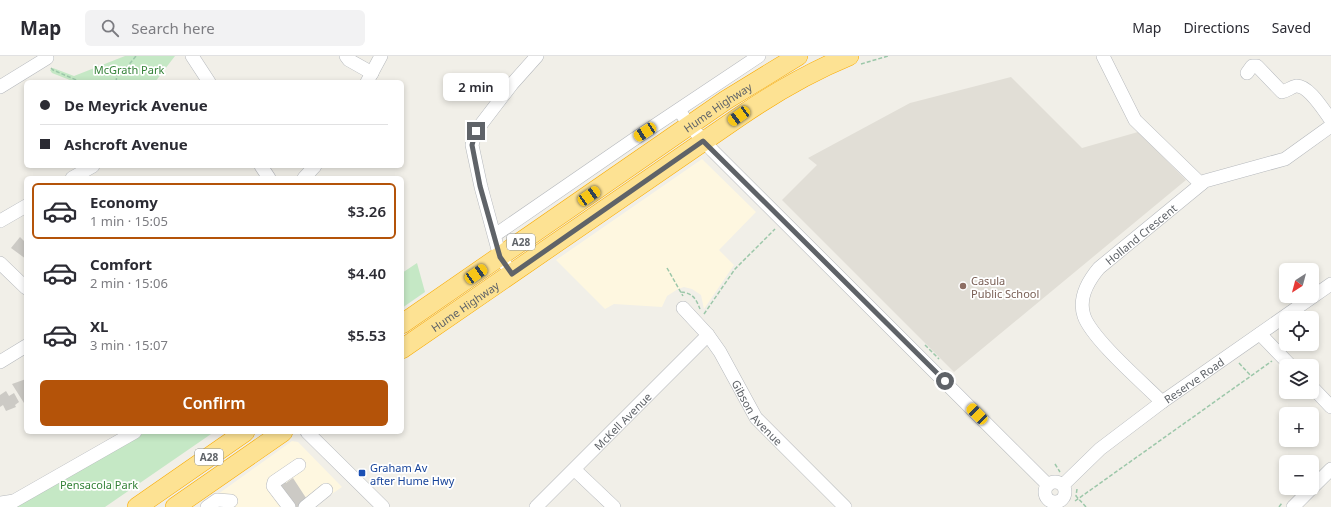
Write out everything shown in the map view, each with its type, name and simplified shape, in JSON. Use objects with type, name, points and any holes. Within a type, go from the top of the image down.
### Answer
[{"type":"highway","name":"Hume Highway","points":[[404,323],[500,257],[684,118],[726,100],[798,56]]},
{"type":"highway","name":"Hume Highway","points":[[404,348],[703,141],[774,94],[820,68],[849,56]]},
{"type":"highway","name":"A28","points":[[137,507],[242,434]]},
{"type":"highway","name":"A28","points":[[175,507],[280,434]]},
{"type":"street","points":[[192,56],[208,80]]},
{"type":"street","points":[[346,56],[370,77],[382,56]]},
{"type":"street","points":[[512,274],[500,257],[480,186],[472,145],[476,131],[512,84],[537,56]]},
{"type":"street","points":[[495,235],[684,118],[759,56]]},
{"type":"street","points":[[1103,56],[1135,120],[1201,184]]},
{"type":"street","points":[[0,87],[46,58]]},
{"type":"street","points":[[1247,73],[1252,66],[1257,66],[1282,92],[1294,86],[1302,87],[1314,98],[1331,120]]},
{"type":"street","points":[[684,118],[703,141],[1048,484]]},
{"type":"street","name":"Holland Crescent","points":[[1162,402],[1101,341],[1090,327],[1084,316],[1084,296],[1086,286],[1099,268],[1201,184],[1285,159],[1331,126]]},
{"type":"street","points":[[76,176],[90,168]]},
{"type":"street","points":[[306,176],[313,168]]},
{"type":"street","points":[[0,221],[24,207]]},
{"type":"street","points":[[0,263],[24,286]]},
{"type":"street","name":"Reserve Road","points":[[1069,486],[1100,449],[1162,402],[1331,284]]},
{"type":"street","name":"Gibson Avenue","points":[[683,308],[708,335],[720,352],[756,418],[845,507]]},
{"type":"street","points":[[1260,334],[1284,359]]},
{"type":"street","name":"McKell Avenue","points":[[536,507],[575,470],[708,335]]},
{"type":"street","points":[[0,362],[24,347]]},
{"type":"street","points":[[1319,394],[1331,407]]},
{"type":"street","points":[[0,503],[14,501],[131,434]]},
{"type":"street","points":[[309,434],[383,507]]},
{"type":"street","points":[[289,507],[273,486],[274,482],[299,465]]},
{"type":"street","points":[[1319,481],[1331,469]]},
{"type":"street","points":[[575,470],[614,507]]},
{"type":"street","points":[[1054,481],[1069,486],[1066,494],[1071,502],[1043,503],[1045,490],[1048,484],[1054,481]]},
{"type":"street","points":[[305,507],[319,498],[326,490]]},
{"type":"street","points":[[1293,507],[1305,495]]},
{"type":"street","points":[[207,507],[217,500],[231,501]]},
{"type":"path","points":[[116,80],[117,75],[127,67],[136,56]]},
{"type":"path","points":[[46,58],[53,70],[76,80]]},
{"type":"path","points":[[681,292],[688,292],[695,296],[704,314],[735,269],[775,229]]},
{"type":"path","points":[[667,268],[681,292],[683,308]]},
{"type":"path","points":[[1071,502],[1275,358]]},
{"type":"path","points":[[1240,363],[1251,376]]},
{"type":"path","points":[[1054,464],[1060,472]]},
{"type":"path","points":[[1069,486],[1071,502]]},
{"type":"path","points":[[1071,502],[1086,507]]},
{"type":"shaded area","name":"Casula Public School","points":[[1011,77],[1082,148],[1138,132],[1186,180],[954,372],[782,200],[817,165],[808,158],[910,103]]},
{"type":"shaded area","points":[[702,159],[756,212],[719,250],[734,265],[704,309],[701,295],[692,289],[684,287],[667,296],[662,307],[614,304],[605,309],[556,260]]},
{"type":"shaded area","points":[[292,441],[298,442],[342,487],[313,507],[200,507]]},
{"type":"green space","name":"McGrath Park","points":[[125,56],[175,56],[157,80],[70,80],[52,73],[50,70],[53,68],[74,76]]},
{"type":"green space","points":[[417,263],[425,292],[404,307],[404,272]]},
{"type":"green space","name":"Pensacola Park","points":[[142,434],[211,434],[105,507],[14,507]]},
{"type":"building","points":[[20,237],[24,241],[24,258],[11,248]]},
{"type":"building","points":[[24,380],[24,403],[12,384]]},
{"type":"building","points":[[6,391],[9,396],[14,393],[19,402],[15,405],[16,407],[6,411],[3,405],[0,407],[0,395]]},
{"type":"building","points":[[293,478],[308,501],[299,507],[292,507],[275,485],[283,479],[286,483]]},
{"type":"place","name":"Casula Public School","points":[[963,286]]},
{"type":"place","name":"Graham Av after Hume Hwy","points":[[362,473]]},
{"type":"route","points":[[476,131],[472,145],[480,186],[500,257],[512,274],[703,141],[945,381]]}]
